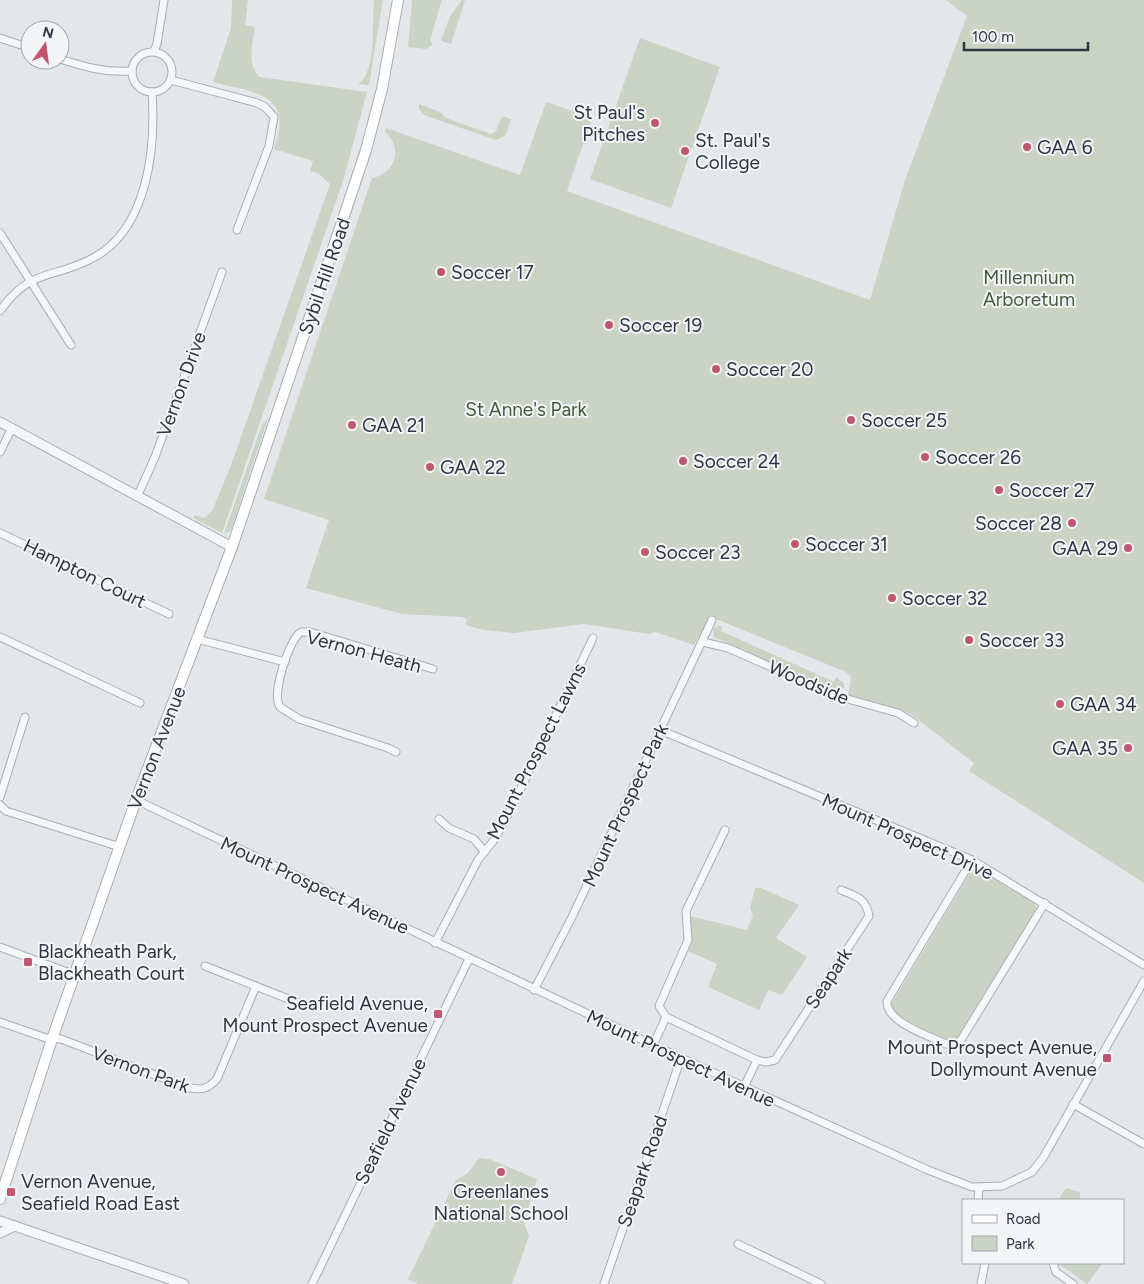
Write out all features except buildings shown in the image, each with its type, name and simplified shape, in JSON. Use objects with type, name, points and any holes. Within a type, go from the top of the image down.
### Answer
[{"type":"main road","name":"Sybil Hill Road","points":[[232,547],[366,150],[382,89],[398,0]]},
{"type":"main road","name":"Vernon Avenue","points":[[0,1199],[52,1039],[136,800],[232,547]]},
{"type":"street","points":[[154,51],[157,44],[164,0]]},
{"type":"street","points":[[0,38],[20,45]]},
{"type":"street","points":[[154,51],[166,56],[172,68],[171,80],[162,89],[152,92],[140,87],[132,71],[137,59],[148,52],[154,51]]},
{"type":"street","points":[[70,61],[99,70],[132,71]]},
{"type":"street","points":[[171,80],[257,103],[265,107],[274,117],[269,146],[238,230]]},
{"type":"street","points":[[0,311],[16,291],[30,280],[92,258],[115,242],[133,218],[143,188],[151,143],[154,111],[152,92]]},
{"type":"street","points":[[0,233],[71,345]]},
{"type":"street","name":"Vernon Drive","points":[[138,496],[155,457],[222,272]]},
{"type":"street","points":[[0,422],[232,547]]},
{"type":"street","points":[[0,452],[12,428]]},
{"type":"street","name":"Hampton Court","points":[[0,533],[169,614]]},
{"type":"street","name":"Mount Prospect Park","points":[[534,990],[572,917],[712,620]]},
{"type":"street","name":"Vernon Heath","points":[[396,752],[299,719],[283,710],[277,703],[277,695],[285,662],[296,635],[301,632],[310,632],[433,669]]},
{"type":"street","points":[[0,637],[140,703]]},
{"type":"street","name":"Mount Prospect Lawns","points":[[435,942],[484,851],[494,840],[508,815],[593,638]]},
{"type":"street","name":"Vernon Heath","points":[[197,639],[285,662]]},
{"type":"street","name":"Woodside","points":[[703,642],[728,648],[836,696],[898,713],[914,723]]},
{"type":"street","points":[[0,796],[25,717]]},
{"type":"street","name":"Mount Prospect Drive","points":[[660,730],[972,860],[1144,965]]},
{"type":"street","name":"Mount Prospect Avenue","points":[[136,800],[680,1058],[928,1170],[979,1188],[1002,1186],[1032,1172],[1043,1158],[1144,981]]},
{"type":"street","points":[[0,805],[6,811],[120,848]]},
{"type":"street","points":[[439,819],[449,828],[474,839],[484,851]]},
{"type":"street","points":[[725,830],[686,911],[688,940],[659,1006],[666,1017],[757,1060],[744,1087]]},
{"type":"street","points":[[972,860],[887,1001],[887,1006],[894,1019],[946,1044],[955,1044],[961,1040],[1046,904]]},
{"type":"street","name":"Seapark","points":[[757,1060],[766,1062],[775,1060],[868,916],[868,907],[862,898],[841,890]]},
{"type":"street","points":[[0,947],[75,974]]},
{"type":"street","name":"Seafield Avenue","points":[[312,1284],[469,959]]},
{"type":"street","points":[[205,966],[300,1004]]},
{"type":"street","name":"Vernon Park","points":[[52,1039],[61,1039],[189,1088],[202,1090],[210,1088],[217,1079],[256,986]]},
{"type":"street","points":[[656,1039],[666,1017]]},
{"type":"street","points":[[0,1022],[52,1039]]},
{"type":"street","name":"Seapark Road","points":[[604,1284],[680,1058]]},
{"type":"street","points":[[1073,1104],[1144,1144]]},
{"type":"street","points":[[978,1199],[979,1188]]},
{"type":"street","points":[[0,1221],[184,1284]]},
{"type":"street","points":[[0,1233],[15,1226]]},
{"type":"street","points":[[738,1244],[821,1284]]},
{"type":"street","points":[[981,1284],[985,1264]]},
{"type":"street","points":[[1053,1264],[1056,1272],[1073,1284]]},
{"type":"green space","points":[[232,0],[248,0],[245,25],[255,27],[252,60],[253,67],[260,77],[367,92],[343,181],[222,533],[193,518],[195,515],[204,518],[212,511],[230,468],[330,184],[318,173],[310,171],[313,161],[274,149],[279,130],[279,116],[275,106],[267,99],[256,93],[213,82],[231,28]]},
{"type":"green space","points":[[374,0],[383,0],[369,85],[358,84],[364,78],[371,58]]},
{"type":"green space","points":[[412,0],[442,0],[430,40],[433,45],[426,49],[408,47]]},
{"type":"green space","points":[[462,0],[465,0],[451,44],[441,41],[450,16]]},
{"type":"green space","name":"St Anne's Park","points":[[946,0],[1144,0],[1144,883],[969,771],[974,763],[912,715],[899,709],[848,696],[851,677],[846,672],[711,617],[694,645],[655,632],[649,634],[584,624],[514,633],[484,630],[465,625],[467,619],[462,617],[402,614],[306,588],[329,520],[264,499],[372,178],[380,176],[391,166],[394,160],[394,145],[391,138],[385,132],[386,128],[520,175],[546,102],[592,118],[567,191],[870,300],[905,180],[967,16]]},
{"type":"green space","name":"St Paul's Pitches","points":[[640,38],[720,67],[671,208],[590,179]]},
{"type":"green space","points":[[419,104],[440,112],[446,118],[491,134],[496,131],[502,116],[511,119],[506,135],[496,140],[424,115],[419,109]]},
{"type":"green space","points":[[268,418],[231,530],[224,534],[262,425]]},
{"type":"green space","points":[[719,625],[722,627],[721,631],[834,682],[836,677],[844,683],[844,688],[835,691],[714,637],[713,629]]},
{"type":"green space","points":[[976,869],[983,871],[1033,900],[1037,909],[957,1038],[948,1040],[896,1017],[890,1006],[970,873]]},
{"type":"green space","points":[[755,888],[761,888],[799,905],[776,938],[807,957],[782,995],[768,990],[759,1010],[708,987],[717,964],[688,951],[691,939],[690,916],[747,930],[753,915],[750,908]]},
{"type":"green space","name":"Greenlanes National School","points":[[479,1158],[489,1159],[537,1179],[524,1223],[529,1236],[512,1284],[418,1284],[408,1279],[456,1180],[468,1173]]},
{"type":"green space","points":[[1066,1188],[1080,1192],[1080,1199],[1059,1199]]},
{"type":"green space","points":[[1059,1264],[1102,1264],[1087,1284]]},
{"type":"place","name":"St Paul's Pitches","points":[[655,123]]},
{"type":"place","name":"GAA 6","points":[[1027,147]]},
{"type":"place","name":"St. Paul's College","points":[[685,151]]},
{"type":"place","name":"Soccer 17","points":[[441,272]]},
{"type":"place","name":"Soccer 19","points":[[609,325]]},
{"type":"place","name":"Soccer 20","points":[[716,369]]},
{"type":"place","name":"Soccer 25","points":[[851,420]]},
{"type":"place","name":"GAA 21","points":[[352,425]]},
{"type":"place","name":"Soccer 26","points":[[925,457]]},
{"type":"place","name":"Soccer 24","points":[[683,461]]},
{"type":"place","name":"GAA 22","points":[[430,467]]},
{"type":"place","name":"Soccer 27","points":[[999,490]]},
{"type":"place","name":"Soccer 28","points":[[1072,523]]},
{"type":"place","name":"Soccer 31","points":[[795,544]]},
{"type":"place","name":"GAA 29","points":[[1128,548]]},
{"type":"place","name":"Soccer 23","points":[[645,552]]},
{"type":"place","name":"Soccer 32","points":[[892,598]]},
{"type":"place","name":"Soccer 33","points":[[969,640]]},
{"type":"place","name":"GAA 34","points":[[1060,704]]},
{"type":"place","name":"GAA 35","points":[[1128,748]]},
{"type":"place","name":"Blackheath Park, Blackheath Court","points":[[28,962]]},
{"type":"place","name":"Seafield Avenue, Mount Prospect Avenue","points":[[438,1014]]},
{"type":"place","name":"Mount Prospect Avenue, Dollymount Avenue","points":[[1107,1058]]},
{"type":"place","name":"Greenlanes National School","points":[[501,1172]]},
{"type":"place","name":"Vernon Avenue, Seafield Road East","points":[[11,1192]]},
{"type":"park label","name":"Millennium Arboretum","points":[[1029,288]]}]
